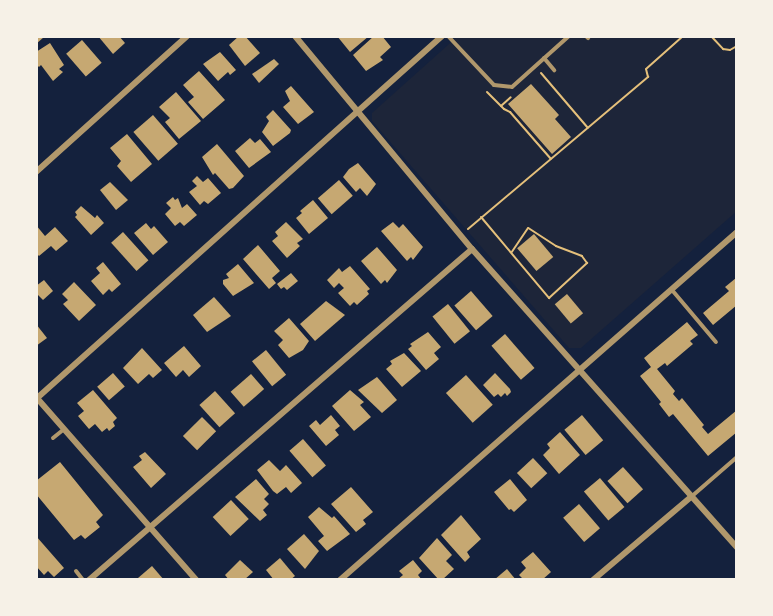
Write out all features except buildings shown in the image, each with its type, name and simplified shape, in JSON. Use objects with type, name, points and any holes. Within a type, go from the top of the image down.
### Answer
[{"type":"street","points":[[36,172],[187,36]]},
{"type":"street","points":[[295,36],[471,249],[737,548]]},
{"type":"street","points":[[196,580],[36,398],[442,36]]},
{"type":"street","points":[[340,580],[737,232]]},
{"type":"street","points":[[89,580],[471,249]]},
{"type":"street","points":[[593,580],[691,497]]},
{"type":"lane","points":[[448,36],[494,86],[512,87],[569,36]]},
{"type":"lane","points":[[544,58],[554,70]]},
{"type":"lane","points":[[672,289],[716,342]]},
{"type":"lane","points":[[53,438],[64,429]]},
{"type":"lane","points":[[691,497],[737,457]]},
{"type":"lane","points":[[76,571],[83,580]]},
{"type":"path","points":[[460,235],[648,77],[646,69],[683,36]]},
{"type":"path","points":[[711,36],[723,49],[730,50],[737,46]]},
{"type":"path","points":[[540,72],[588,128]]},
{"type":"path","points":[[487,92],[510,112],[551,159]]},
{"type":"path","points":[[481,217],[549,298],[587,263],[582,256],[556,246],[528,228],[512,252]]},
{"type":"shaded area","points":[[458,36],[737,36],[737,211],[581,348],[569,348],[372,121],[372,113]]}]
